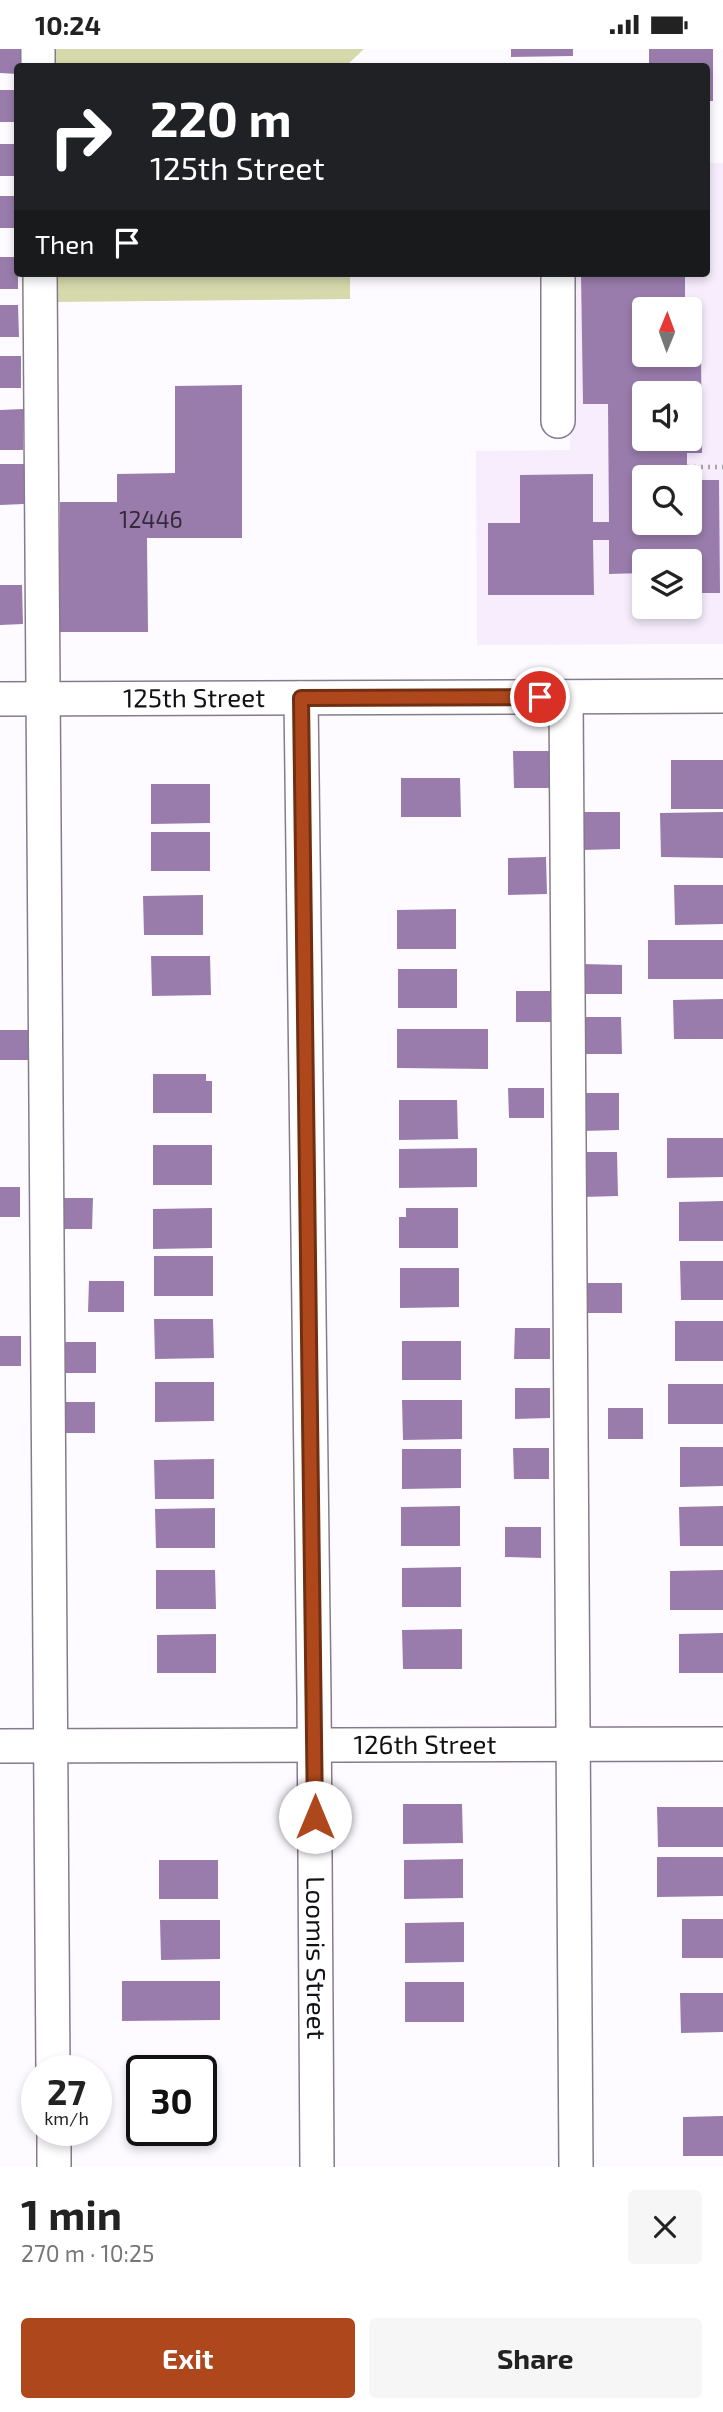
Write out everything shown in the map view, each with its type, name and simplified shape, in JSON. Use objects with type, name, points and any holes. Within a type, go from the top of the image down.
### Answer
[{"type":"street","points":[[40,277],[53,2055]]},
{"type":"street","points":[[558,277],[558,421]]},
{"type":"street","name":"125th Street","points":[[0,699],[723,696]]},
{"type":"street","points":[[566,697],[576,2167]]},
{"type":"street","name":"Loomis Street","points":[[301,698],[315,1745],[317,2167]]},
{"type":"street","name":"126th Street","points":[[0,1746],[723,1744]]},
{"type":"street","points":[[54,2146],[54,2167]]},
{"type":"path","points":[[702,467],[723,467]]},
{"type":"shaded area","points":[[710,163],[723,163],[723,644],[477,645],[476,451],[570,450],[569,277],[710,277]]},
{"type":"green space","points":[[49,49],[364,49],[349,63],[50,63]]},
{"type":"green space","points":[[52,277],[350,277],[350,299],[52,302]]},
{"type":"building","points":[[0,49],[21,49],[21,63],[14,63],[14,74],[0,73]]},
{"type":"building","points":[[511,49],[573,49],[573,56],[511,57]]},
{"type":"building","points":[[649,49],[713,49],[713,101],[710,101],[710,63],[649,63]]},
{"type":"building","points":[[0,90],[14,90],[14,122],[0,122]]},
{"type":"building","points":[[0,144],[14,144],[14,176],[0,176]]},
{"type":"building","points":[[0,196],[14,196],[14,228],[0,228]]},
{"type":"building","points":[[0,257],[14,257],[14,277],[18,277],[18,289],[0,289]]},
{"type":"building","points":[[581,277],[685,277],[685,297],[632,297],[632,367],[701,367],[701,381],[632,381],[632,451],[702,453],[687,453],[687,465],[632,465],[632,535],[702,535],[702,480],[719,480],[720,593],[702,593],[702,549],[632,549],[632,573],[609,574],[609,540],[593,540],[594,595],[488,595],[488,523],[520,523],[520,475],[593,474],[593,522],[609,522],[608,404],[583,404]]},
{"type":"building","points":[[0,305],[18,305],[19,337],[0,337]]},
{"type":"building","points":[[0,356],[21,356],[21,388],[0,388]]},
{"type":"building","points":[[242,385],[242,538],[147,538],[148,632],[60,632],[60,502],[117,502],[117,474],[175,473],[175,386]]},
{"type":"building","points":[[23,409],[23,450],[0,450],[0,410]]},
{"type":"building","points":[[0,464],[24,464],[24,504],[0,505]]},
{"type":"building","points":[[0,585],[22,585],[23,624],[0,625]]},
{"type":"building","points":[[513,751],[552,751],[552,788],[514,788]]},
{"type":"building","points":[[671,760],[723,760],[723,809],[671,809]]},
{"type":"building","points":[[401,778],[460,778],[461,817],[401,817]]},
{"type":"building","points":[[151,784],[210,784],[210,823],[151,824]]},
{"type":"building","points":[[582,812],[620,812],[620,849],[582,850]]},
{"type":"building","points":[[723,812],[723,858],[661,857],[660,813]]},
{"type":"building","points":[[151,832],[210,832],[210,871],[151,871]]},
{"type":"building","points":[[546,857],[547,894],[508,895],[508,858]]},
{"type":"building","points":[[674,885],[723,885],[723,924],[675,925]]},
{"type":"building","points":[[203,895],[203,935],[144,935],[143,896]]},
{"type":"building","points":[[456,909],[456,949],[397,949],[397,910]]},
{"type":"building","points":[[648,940],[723,940],[723,979],[648,979]]},
{"type":"building","points":[[151,956],[210,956],[211,995],[152,996]]},
{"type":"building","points":[[583,964],[622,965],[622,994],[583,994]]},
{"type":"building","points":[[398,969],[457,969],[457,1008],[398,1008]]},
{"type":"building","points":[[516,991],[551,991],[551,1022],[516,1022]]},
{"type":"building","points":[[723,999],[723,1039],[674,1039],[673,1000]]},
{"type":"building","points":[[583,1017],[621,1017],[622,1054],[583,1054]]},
{"type":"building","points":[[397,1029],[488,1029],[488,1069],[397,1068]]},
{"type":"building","points":[[0,1030],[28,1030],[28,1060],[0,1060]]},
{"type":"building","points":[[153,1074],[206,1074],[206,1081],[212,1081],[212,1113],[153,1113]]},
{"type":"building","points":[[508,1088],[544,1088],[544,1118],[509,1118]]},
{"type":"building","points":[[581,1093],[619,1093],[619,1130],[581,1131]]},
{"type":"building","points":[[399,1100],[457,1100],[458,1139],[399,1140]]},
{"type":"building","points":[[667,1138],[723,1138],[723,1177],[667,1178]]},
{"type":"building","points":[[153,1145],[212,1145],[212,1185],[153,1185]]},
{"type":"building","points":[[477,1148],[477,1187],[399,1188],[399,1149]]},
{"type":"building","points":[[582,1152],[617,1152],[618,1196],[582,1197]]},
{"type":"building","points":[[0,1187],[20,1187],[20,1217],[0,1217]]},
{"type":"building","points":[[57,1198],[93,1198],[92,1229],[57,1229]]},
{"type":"building","points":[[723,1201],[723,1241],[679,1241],[679,1202]]},
{"type":"building","points":[[212,1208],[212,1248],[153,1249],[153,1209]]},
{"type":"building","points":[[406,1208],[458,1208],[458,1248],[399,1248],[399,1217],[406,1217]]},
{"type":"building","points":[[154,1256],[213,1256],[213,1296],[154,1296]]},
{"type":"building","points":[[680,1261],[723,1261],[723,1300],[681,1300]]},
{"type":"building","points":[[400,1268],[459,1268],[459,1307],[400,1308]]},
{"type":"building","points":[[89,1281],[124,1281],[124,1312],[88,1312]]},
{"type":"building","points":[[587,1283],[622,1283],[622,1313],[587,1313]]},
{"type":"building","points":[[154,1319],[213,1319],[214,1358],[155,1359]]},
{"type":"building","points":[[675,1321],[723,1321],[723,1361],[675,1361]]},
{"type":"building","points":[[515,1328],[550,1328],[550,1359],[514,1359]]},
{"type":"building","points":[[0,1336],[21,1336],[21,1366],[0,1366]]},
{"type":"building","points":[[402,1341],[461,1341],[461,1380],[402,1380]]},
{"type":"building","points":[[60,1342],[96,1342],[96,1373],[61,1373]]},
{"type":"building","points":[[155,1382],[214,1382],[214,1421],[155,1422]]},
{"type":"building","points":[[668,1384],[723,1384],[723,1424],[668,1424]]},
{"type":"building","points":[[515,1388],[550,1388],[550,1418],[515,1419]]},
{"type":"building","points":[[402,1400],[462,1400],[462,1439],[403,1440]]},
{"type":"building","points":[[60,1402],[95,1402],[95,1433],[60,1433]]},
{"type":"building","points":[[608,1408],[643,1408],[643,1439],[608,1439]]},
{"type":"building","points":[[680,1447],[723,1447],[723,1486],[680,1487]]},
{"type":"building","points":[[513,1448],[549,1448],[549,1479],[514,1479]]},
{"type":"building","points":[[402,1449],[461,1449],[461,1488],[402,1489]]},
{"type":"building","points":[[214,1459],[214,1499],[155,1499],[154,1460]]},
{"type":"building","points":[[460,1506],[460,1546],[401,1546],[401,1507]]},
{"type":"building","points":[[723,1506],[723,1546],[680,1546],[679,1507]]},
{"type":"building","points":[[215,1508],[215,1548],[156,1548],[155,1509]]},
{"type":"building","points":[[505,1527],[541,1527],[541,1558],[505,1557]]},
{"type":"building","points":[[461,1567],[461,1607],[402,1607],[402,1568]]},
{"type":"building","points":[[156,1570],[215,1570],[216,1609],[156,1609]]},
{"type":"building","points":[[723,1570],[723,1610],[670,1610],[670,1571]]},
{"type":"building","points":[[462,1629],[462,1669],[403,1669],[402,1630]]},
{"type":"building","points":[[723,1633],[723,1673],[679,1673],[679,1634]]},
{"type":"building","points":[[216,1634],[216,1673],[157,1673],[157,1635]]},
{"type":"building","points":[[403,1804],[462,1804],[463,1843],[403,1844]]},
{"type":"building","points":[[657,1807],[723,1807],[723,1847],[658,1847]]},
{"type":"building","points":[[657,1857],[723,1857],[723,1896],[657,1897]]},
{"type":"building","points":[[463,1859],[463,1898],[404,1899],[404,1860]]},
{"type":"building","points":[[159,1860],[218,1860],[218,1899],[159,1899]]},
{"type":"building","points":[[682,1919],[723,1919],[723,1958],[682,1958]]},
{"type":"building","points":[[160,1920],[220,1920],[220,1959],[161,1960]]},
{"type":"building","points":[[464,1922],[464,1962],[405,1963],[405,1923]]},
{"type":"building","points":[[122,1981],[220,1981],[220,2020],[122,2021]]},
{"type":"building","points":[[405,1982],[464,1982],[464,2022],[405,2022]]},
{"type":"building","points":[[680,1993],[723,1993],[723,2032],[681,2033]]},
{"type":"building","points":[[723,2116],[723,2156],[683,2156],[683,2117]]},
{"type":"route","points":[[315,1817],[301,698],[540,697]]}]
